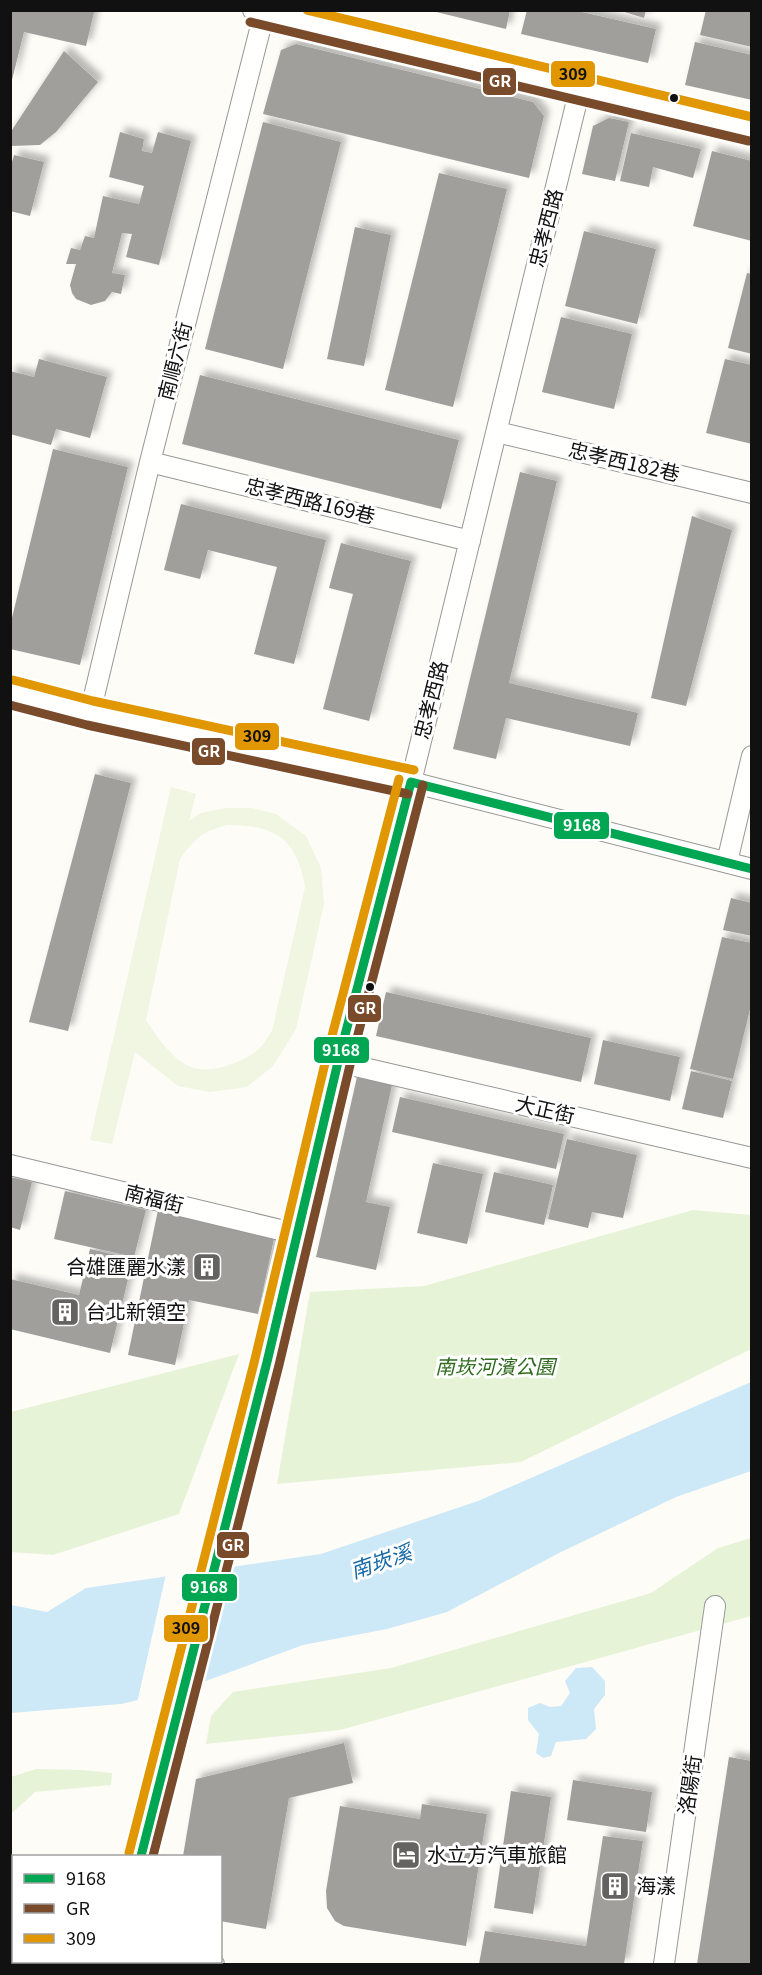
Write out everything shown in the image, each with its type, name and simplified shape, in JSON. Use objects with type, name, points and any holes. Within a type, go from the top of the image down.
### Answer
[{"type":"street","points":[[261,11],[752,129]]},
{"type":"street","name":"南順六街","points":[[90,713],[261,11]]},
{"type":"street","name":"忠孝西路","points":[[142,1855],[262,1380],[338,1062],[411,782],[580,88]]},
{"type":"street","name":"忠孝西182巷","points":[[497,432],[752,493]]},
{"type":"street","name":"忠孝西路169巷","points":[[150,462],[470,541]]},
{"type":"street","points":[[10,692],[90,713],[411,782],[752,869]]},
{"type":"street","points":[[727,862],[752,756]]},
{"type":"street","name":"大正街","points":[[338,1062],[752,1158]]},
{"type":"street","name":"南福街","points":[[10,1165],[297,1234]]},
{"type":"street","name":"洛陽街","points":[[664,1965],[715,1606]]},
{"type":"green space","points":[[171,787],[196,794],[189,821],[201,813],[226,808],[252,808],[276,814],[306,836],[321,868],[324,904],[296,1029],[273,1066],[247,1087],[210,1092],[178,1086],[135,1052],[112,1144],[90,1140]],"holes":[[[227,825],[271,832],[281,838],[296,857],[305,887],[272,1031],[261,1047],[247,1058],[228,1066],[199,1069],[178,1059],[160,1040],[146,1020],[180,859],[190,846],[205,833]]]},
{"type":"green space","name":"南崁河濱公園","points":[[693,1210],[751,1215],[751,1349],[521,1462],[277,1484],[310,1292],[424,1286]]},
{"type":"green space","points":[[239,1354],[179,1514],[53,1555],[11,1552],[11,1412]]},
{"type":"green space","points":[[751,1538],[751,1616],[340,1730],[206,1744],[211,1716],[233,1692],[391,1668],[651,1593],[718,1548]]},
{"type":"green space","points":[[36,1769],[112,1773],[111,1785],[35,1792],[11,1814],[11,1777]]},
{"type":"water","name":"南崁溪","points":[[751,1382],[751,1471],[676,1497],[561,1552],[447,1612],[387,1629],[303,1645],[184,1689],[121,1704],[11,1713],[11,1605],[47,1612],[86,1588],[321,1554],[478,1501]]},
{"type":"water","points":[[592,1667],[605,1681],[605,1695],[594,1709],[596,1729],[586,1739],[556,1742],[551,1756],[543,1758],[536,1753],[539,1734],[528,1720],[528,1708],[540,1703],[550,1707],[561,1706],[570,1693],[565,1681],[576,1668]]},
{"type":"pier","points":[[233,1564],[202,1686],[137,1703],[166,1574]]},
{"type":"building","points":[[10,10],[89,10],[94,12],[86,46],[24,32],[11,84]]},
{"type":"building","points":[[428,10],[510,10],[506,29]]},
{"type":"building","points":[[527,10],[573,10],[656,29],[648,63],[521,34]]},
{"type":"building","points":[[618,10],[646,10],[644,18]]},
{"type":"building","points":[[706,10],[752,10],[752,47],[700,35]]},
{"type":"building","points":[[695,42],[752,55],[752,100],[685,85]]},
{"type":"building","points":[[296,44],[533,102],[544,116],[529,178],[263,114],[281,50]]},
{"type":"building","points":[[64,51],[98,82],[56,132],[40,145],[10,146],[10,133]]},
{"type":"building","points":[[609,118],[629,122],[615,181],[582,174],[593,126]]},
{"type":"building","points":[[263,122],[341,142],[283,369],[205,349]]},
{"type":"building","points":[[120,132],[144,139],[142,151],[152,153],[158,132],[191,141],[159,265],[126,257],[132,234],[122,233],[112,273],[125,275],[121,294],[112,292],[105,301],[91,305],[76,299],[72,293],[70,285],[76,264],[66,264],[71,248],[80,250],[85,236],[94,238],[103,196],[139,204],[144,186],[109,177]]},
{"type":"building","points":[[631,133],[701,149],[693,178],[653,167],[649,187],[620,181]]},
{"type":"building","points":[[712,151],[752,161],[752,241],[693,226]]},
{"type":"building","points":[[14,155],[44,162],[30,216],[10,211],[10,169]]},
{"type":"building","points":[[439,173],[507,189],[453,407],[385,390]]},
{"type":"building","points":[[355,227],[391,235],[364,366],[327,359]]},
{"type":"building","points":[[584,231],[656,249],[637,324],[565,306]]},
{"type":"building","points":[[747,273],[752,274],[752,354],[728,348]]},
{"type":"building","points":[[561,317],[632,334],[614,409],[542,392]]},
{"type":"building","points":[[39,359],[107,377],[90,438],[56,429],[51,445],[10,434],[10,371],[34,377]]},
{"type":"building","points":[[725,359],[752,365],[752,444],[706,433]]},
{"type":"building","points":[[200,375],[459,440],[441,509],[182,444]]},
{"type":"building","points":[[53,449],[128,467],[80,665],[10,649],[10,626]]},
{"type":"building","points":[[520,472],[557,481],[509,683],[638,713],[630,746],[506,718],[496,759],[453,749]]},
{"type":"building","points":[[181,504],[326,540],[294,664],[254,654],[277,567],[208,550],[200,579],[164,570]]},
{"type":"building","points":[[692,516],[732,530],[686,706],[651,698]]},
{"type":"building","points":[[341,543],[411,561],[369,721],[323,709],[353,594],[329,588]]},
{"type":"building","points":[[95,774],[131,783],[68,1031],[29,1022]]},
{"type":"building","points":[[731,898],[752,903],[752,936],[723,930]]},
{"type":"building","points":[[722,937],[752,943],[752,1001],[733,1079],[690,1069]]},
{"type":"building","points":[[386,992],[591,1038],[581,1082],[376,1036]]},
{"type":"building","points":[[603,1040],[680,1057],[670,1101],[594,1084]]},
{"type":"building","points":[[691,1071],[732,1081],[723,1118],[682,1109]]},
{"type":"building","points":[[357,1077],[392,1085],[366,1202],[390,1207],[376,1270],[316,1257]]},
{"type":"building","points":[[400,1097],[564,1134],[556,1169],[392,1132]]},
{"type":"building","points":[[567,1139],[637,1155],[623,1218],[592,1212],[588,1228],[548,1219]]},
{"type":"building","points":[[433,1163],[483,1174],[467,1244],[417,1233]]},
{"type":"building","points":[[494,1172],[553,1185],[544,1225],[485,1212]]},
{"type":"building","points":[[10,1177],[32,1182],[20,1230],[10,1227]]},
{"type":"building","name":"台北新領空","points":[[65,1191],[146,1210],[134,1257],[54,1239]]},
{"type":"building","name":"合雄匯麗水漾","points":[[158,1210],[275,1234],[258,1314],[189,1300],[175,1365],[128,1355]]},
{"type":"building","name":"台北新領空","points":[[90,1249],[133,1259],[110,1353],[10,1329],[10,1279],[79,1295]]},
{"type":"building","points":[[344,1743],[353,1783],[289,1798],[266,1929],[222,1921],[222,1855],[183,1855],[196,1779]]},
{"type":"building","points":[[729,1757],[752,1761],[752,1964],[697,1964]]},
{"type":"building","name":"海漾","points":[[573,1780],[652,1792],[646,1832],[567,1820]]},
{"type":"building","points":[[511,1791],[551,1797],[533,1914],[494,1908]]},
{"type":"building","name":"水立方汽車旅館","points":[[422,1804],[487,1814],[466,1946],[344,1926],[335,1921],[327,1908],[326,1891],[340,1806],[420,1819]]},
{"type":"building","name":"海漾","points":[[603,1836],[643,1841],[624,1964],[479,1964],[485,1931],[586,1946]]},
{"type":"building","points":[[12,1882],[12,1963],[72,1963],[10,1964],[10,1884]]},
{"type":"transit line","name":"309","points":[[307,10],[752,117]]},
{"type":"transit line","name":"GR","points":[[250,22],[749,141]]},
{"type":"transit line","name":"309","points":[[13,680],[93,701],[414,770]]},
{"type":"transit line","name":"GR","points":[[10,705],[87,725],[408,794]]},
{"type":"transit line","name":"309","points":[[129,1853],[255,1359],[326,1059],[399,779]]},
{"type":"transit line","name":"9168","points":[[411,782],[752,869]]},
{"type":"transit line","name":"9168","points":[[141,1855],[267,1362],[338,1062],[411,782]]},
{"type":"transit line","name":"GR","points":[[153,1855],[279,1365],[350,1065],[423,785]]},
{"type":"place","name":"合雄匯麗水漾","points":[[207,1267]]},
{"type":"place","name":"台北新領空","points":[[65,1312]]},
{"type":"place","name":"水立方汽車旅館","points":[[406,1855]]},
{"type":"place","name":"海漾","points":[[615,1886]]}]
